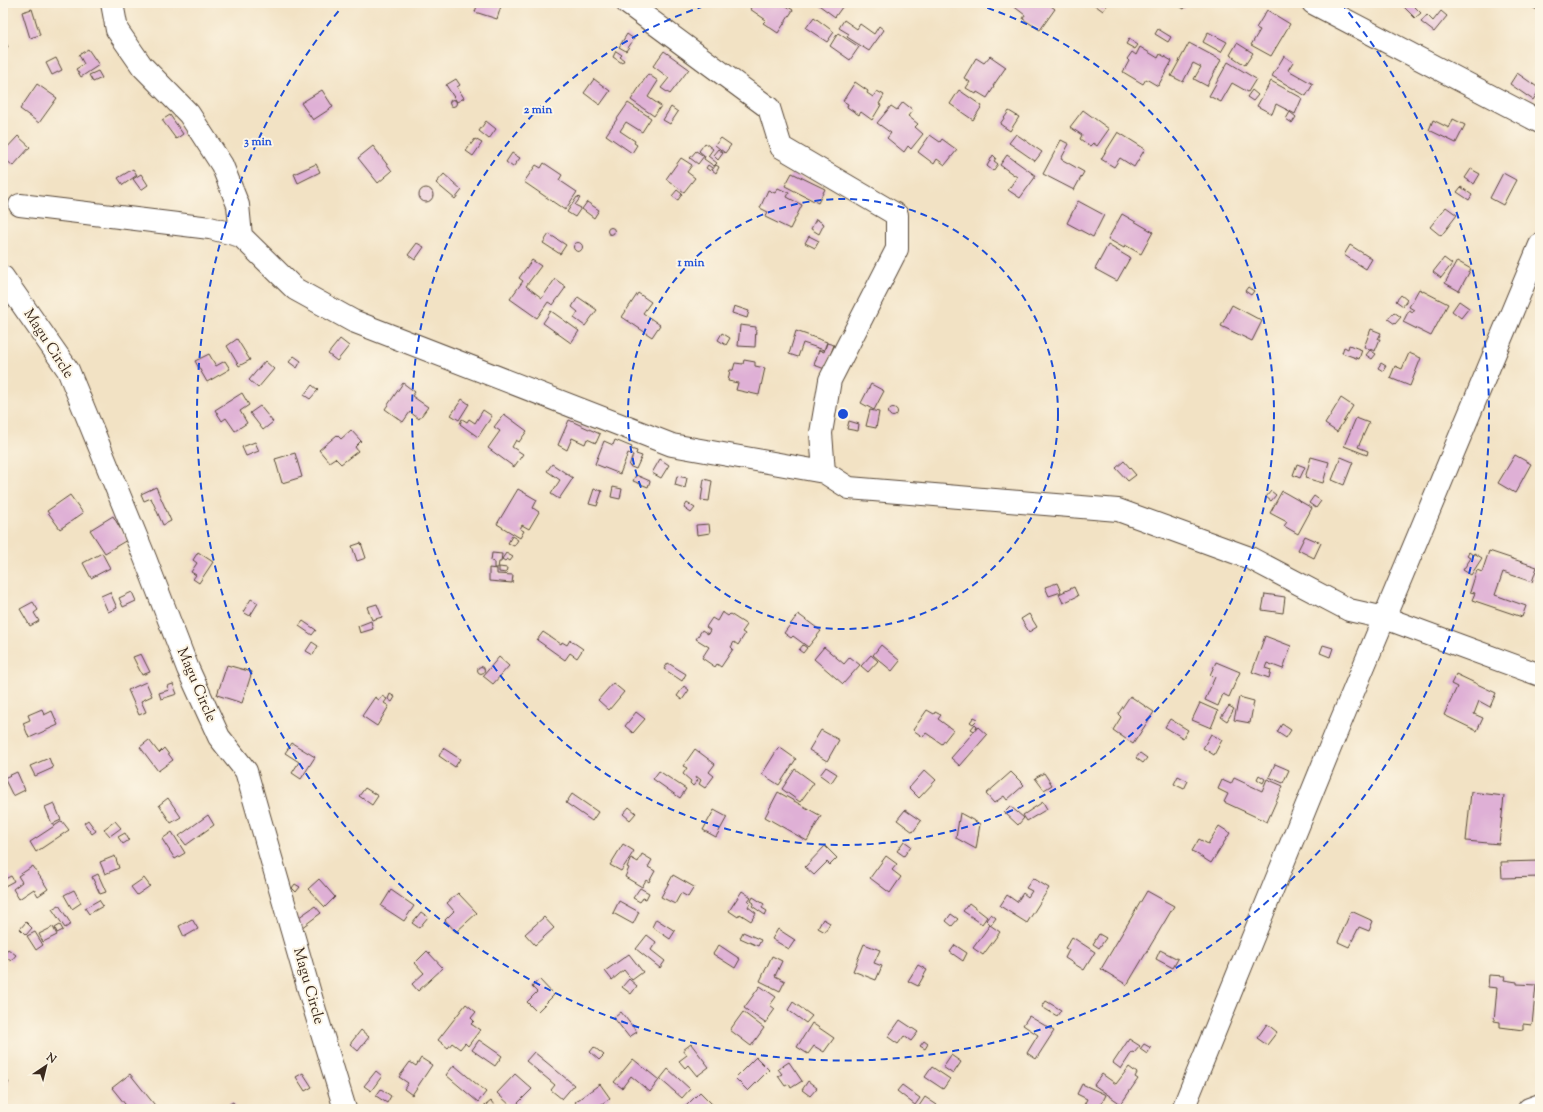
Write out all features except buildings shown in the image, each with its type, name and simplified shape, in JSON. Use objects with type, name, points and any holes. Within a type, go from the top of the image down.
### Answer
[{"type":"street","points":[[112,3],[117,30],[142,66],[189,114],[222,165],[238,205],[241,236]]},
{"type":"street","points":[[627,3],[769,108],[782,147],[897,215],[896,249],[830,380],[821,433],[824,472]]},
{"type":"street","points":[[1312,3],[1540,122]]},
{"type":"street","points":[[20,205],[210,228],[241,236],[295,289],[353,321],[672,445],[824,472],[849,488],[1118,510],[1250,558],[1349,610],[1385,618],[1540,675]]},
{"type":"street","points":[[1183,1109],[1333,740],[1540,245]]},
{"type":"street","name":"Magu Circle","points":[[3,277],[68,370],[145,558],[188,669],[219,737],[246,771],[345,1109]]},
{"type":"street","points":[[1529,1109],[1540,1105]]}]
